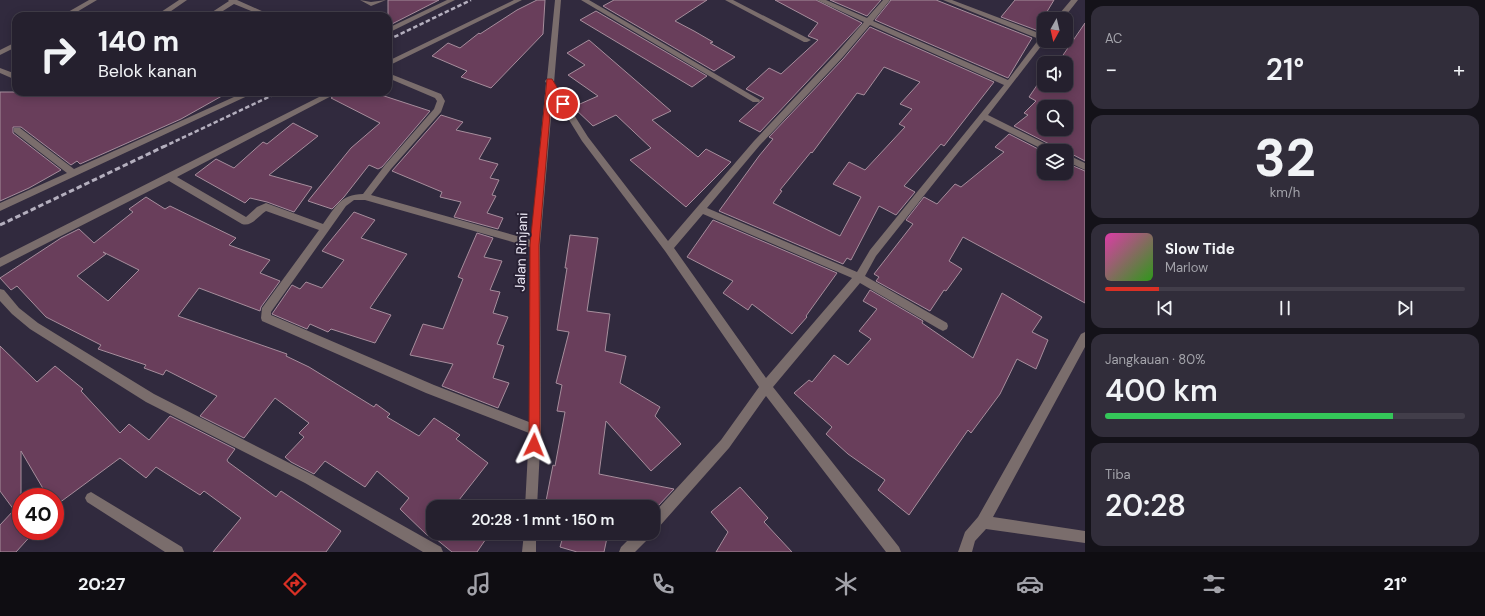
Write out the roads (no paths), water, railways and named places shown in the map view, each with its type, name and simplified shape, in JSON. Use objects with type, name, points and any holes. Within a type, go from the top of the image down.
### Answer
[{"type":"street","points":[[72,12],[94,0]]},
{"type":"street","points":[[165,12],[184,0]]},
{"type":"street","points":[[363,0],[371,4],[383,0]]},
{"type":"street","points":[[392,29],[452,0]]},
{"type":"street","points":[[392,62],[519,0]]},
{"type":"street","name":"Jalan Rinjani","points":[[531,500],[535,430],[535,245],[549,81],[558,0]]},
{"type":"street","points":[[584,0],[756,100]]},
{"type":"street","points":[[728,0],[806,40]]},
{"type":"street","points":[[820,0],[1010,84]]},
{"type":"street","points":[[668,248],[757,143],[870,22],[887,0]]},
{"type":"street","points":[[946,0],[1037,34]]},
{"type":"street","points":[[1065,12],[1075,0]]},
{"type":"street","points":[[216,12],[233,1],[259,12]]},
{"type":"street","points":[[0,53],[12,46]]},
{"type":"street","points":[[660,515],[725,444],[766,387],[859,277],[873,253],[1010,84],[1037,47]]},
{"type":"street","points":[[0,70],[12,75]]},
{"type":"street","points":[[366,197],[388,167],[438,110],[441,101],[438,96],[392,77]]},
{"type":"street","points":[[549,81],[585,139],[668,248],[766,387],[894,552]]},
{"type":"street","points":[[0,208],[73,173],[243,96]]},
{"type":"street","points":[[0,263],[327,96]]},
{"type":"street","points":[[983,116],[1039,144]]},
{"type":"street","points":[[17,130],[73,173]]},
{"type":"street","points":[[1073,161],[1085,167]]},
{"type":"street","points":[[170,177],[245,221],[253,218],[261,209],[266,207],[326,229]]},
{"type":"street","points":[[535,245],[366,197],[352,197],[347,200],[266,311],[266,318],[430,389],[535,430]]},
{"type":"street","points":[[700,209],[859,277],[943,326]]},
{"type":"street","points":[[0,293],[33,327],[48,334],[150,398],[309,479],[436,552]]},
{"type":"street","points":[[965,552],[970,537],[983,522],[1085,337]]},
{"type":"street","points":[[91,498],[177,552]]},
{"type":"street","points":[[983,522],[1085,537]]},
{"type":"street","points":[[530,540],[530,552]]},
{"type":"street","points":[[626,552],[637,540]]},
{"type":"railway","points":[[392,38],[471,0]]},
{"type":"railway","points":[[163,147],[271,96]]},
{"type":"railway","points":[[0,225],[165,146]]}]
